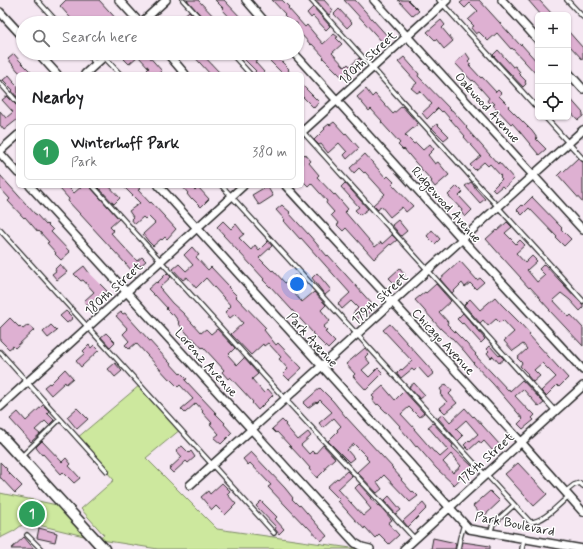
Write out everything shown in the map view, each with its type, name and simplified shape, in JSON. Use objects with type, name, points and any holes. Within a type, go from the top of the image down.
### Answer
[{"type":"main road","points":[[0,435],[104,549]]},
{"type":"street","points":[[119,0],[134,16]]},
{"type":"street","points":[[148,16],[166,0]]},
{"type":"street","points":[[246,0],[260,16]]},
{"type":"street","name":"Oakwood Avenue","points":[[374,0],[583,230]]},
{"type":"street","points":[[502,0],[535,37]]},
{"type":"street","name":"180th Street","points":[[304,130],[373,68],[443,1]]},
{"type":"street","points":[[0,12],[16,29]]},
{"type":"street","points":[[44,60],[55,72]]},
{"type":"street","points":[[87,72],[100,60]]},
{"type":"street","points":[[173,60],[183,72]]},
{"type":"street","name":"Ridgewood Avenue","points":[[300,60],[583,370]]},
{"type":"street","points":[[571,75],[583,89]]},
{"type":"street","name":"179th Street","points":[[190,485],[583,130]]},
{"type":"street","points":[[16,137],[0,152],[16,171]]},
{"type":"street","name":"Lorenz Avenue","points":[[32,188],[356,543],[362,547],[370,549]]},
{"type":"street","name":"Park Avenue","points":[[161,188],[449,507]]},
{"type":"street","name":"180th Street","points":[[0,407],[241,188]]},
{"type":"street","name":"Chicago Avenue","points":[[288,188],[521,442],[583,512]]},
{"type":"street","name":"178th Street","points":[[404,549],[583,386]]},
{"type":"street","name":"Park Boulevard","points":[[449,507],[469,529],[524,538],[555,546],[583,548]]},
{"type":"lane","points":[[37,0],[52,16]]},
{"type":"lane","points":[[41,4],[46,0]]},
{"type":"lane","points":[[183,0],[198,16]]},
{"type":"lane","points":[[311,0],[583,301]]},
{"type":"lane","points":[[567,0],[583,18]]},
{"type":"lane","points":[[443,1],[535,106]]},
{"type":"lane","points":[[92,60],[96,64]]},
{"type":"lane","points":[[110,60],[119,72]]},
{"type":"lane","points":[[237,60],[248,72]]},
{"type":"lane","points":[[0,83],[16,101]]},
{"type":"lane","points":[[548,120],[583,159]]},
{"type":"lane","points":[[304,134],[555,411]]},
{"type":"lane","points":[[95,188],[285,399],[415,539]]},
{"type":"lane","points":[[224,188],[528,521],[534,522],[541,520],[574,485],[580,483],[583,486]]},
{"type":"lane","points":[[0,230],[274,533]]},
{"type":"lane","points":[[0,352],[107,471]]},
{"type":"lane","points":[[20,458],[60,420]]},
{"type":"lane","points":[[490,532],[495,522],[514,505]]},
{"type":"lane","points":[[458,549],[464,523]]},
{"type":"lane","points":[[27,534],[41,549]]},
{"type":"lane","points":[[522,549],[524,538]]},
{"type":"green space","points":[[140,385],[181,429],[146,458],[217,529],[358,549],[158,549],[95,539],[104,535],[81,509],[114,480],[77,438]]},
{"type":"green space","points":[[0,493],[57,505],[84,536],[26,522],[14,531],[0,538]]},
{"type":"building","points":[[66,0],[99,0],[114,16],[69,16],[60,6]]},
{"type":"building","points":[[187,0],[198,0],[213,16],[201,16]]},
{"type":"building","points":[[215,0],[224,0],[239,16],[228,16],[222,9],[223,8]]},
{"type":"building","points":[[272,0],[282,0],[295,16],[285,16],[285,14]]},
{"type":"building","points":[[316,0],[324,0],[333,10],[329,15]]},
{"type":"building","points":[[344,0],[355,0],[390,39],[384,44]]},
{"type":"building","points":[[398,0],[408,0],[419,11],[413,16]]},
{"type":"building","points":[[464,0],[479,0],[535,60],[535,73],[497,33],[488,41],[479,32],[476,34],[471,28],[474,26],[468,20],[478,11],[470,3],[465,8],[460,3]]},
{"type":"building","points":[[528,0],[539,0],[550,12],[538,12]]},
{"type":"building","points":[[313,7],[330,26],[326,30],[313,16],[311,18],[307,13]]},
{"type":"building","points":[[339,9],[352,23],[347,28],[334,14]]},
{"type":"building","points":[[189,11],[194,16],[183,16]]},
{"type":"building","points":[[441,20],[445,25],[442,28],[453,41],[444,49],[436,39],[435,40],[427,32]]},
{"type":"building","points":[[307,25],[323,44],[334,34],[338,37],[336,38],[342,44],[332,53],[345,67],[348,64],[350,66],[359,58],[363,62],[344,79],[323,58],[324,57],[312,44],[311,45],[304,37],[304,26],[305,27]]},
{"type":"building","points":[[571,34],[583,48],[583,60],[571,47]]},
{"type":"building","points":[[498,50],[513,67],[515,66],[520,72],[518,73],[526,81],[526,84],[523,87],[493,55]]},
{"type":"building","points":[[466,53],[470,59],[468,61],[471,64],[469,65],[496,92],[498,90],[501,93],[499,96],[532,131],[537,138],[536,139],[546,149],[539,155],[512,123],[511,124],[493,105],[495,104],[492,101],[490,104],[487,101],[489,98],[455,63]]},
{"type":"building","points":[[14,54],[16,60],[19,60],[31,72],[19,72],[8,59]]},
{"type":"building","points":[[404,57],[419,74],[418,76],[452,110],[498,164],[499,162],[514,179],[504,188],[502,186],[495,192],[492,189],[502,179],[490,164],[488,166],[484,162],[475,170],[470,165],[481,156],[443,111],[442,112],[438,108],[427,119],[422,113],[432,104],[420,91],[417,93],[411,88],[417,83],[398,62]]},
{"type":"building","points":[[125,60],[134,60],[129,64]]},
{"type":"building","points":[[142,60],[152,60],[162,71],[149,72],[147,70],[149,68]]},
{"type":"building","points":[[197,60],[208,60],[219,72],[208,72]]},
{"type":"building","points":[[245,60],[256,60],[257,61],[255,62],[264,72],[255,72],[256,71]]},
{"type":"building","points":[[269,60],[280,60],[289,69],[290,72],[281,72]]},
{"type":"building","points":[[9,75],[14,81],[13,82],[16,85],[16,96],[12,91],[13,90],[3,80]]},
{"type":"building","points":[[304,87],[319,102],[314,108],[304,98]]},
{"type":"building","points":[[366,89],[372,97],[375,94],[393,114],[402,106],[418,124],[405,135],[423,150],[430,144],[434,149],[428,155],[435,164],[438,162],[449,175],[435,187],[431,182],[432,181],[404,149],[403,150],[398,145],[400,143],[381,122],[382,121],[371,109],[369,111],[357,97]]},
{"type":"building","points":[[7,96],[16,105],[16,121],[4,130],[0,125],[0,111],[6,118],[13,112],[2,100]]},
{"type":"building","points":[[571,99],[583,113],[583,116],[578,120],[571,112]]},
{"type":"building","points":[[334,122],[359,148],[347,159],[344,155],[347,152],[339,143],[328,153],[321,144],[319,145],[314,140],[325,129],[324,128]]},
{"type":"building","points":[[437,124],[449,136],[444,140],[432,128]]},
{"type":"building","points":[[305,154],[311,161],[309,163],[319,175],[317,177],[348,209],[345,212],[375,247],[381,242],[382,244],[392,235],[397,240],[391,245],[390,244],[374,259],[346,228],[343,231],[331,215],[334,212],[326,203],[327,201],[311,183],[308,186],[304,182]]},
{"type":"building","points":[[365,154],[386,178],[388,176],[394,182],[392,184],[413,206],[406,212],[402,207],[390,217],[381,206],[378,210],[373,205],[385,194],[365,172],[364,173],[359,168],[354,173],[350,168]]},
{"type":"building","points":[[578,158],[583,162],[583,203],[558,175]]},
{"type":"building","points":[[0,175],[35,214],[53,230],[51,232],[70,252],[61,260],[47,243],[49,242],[8,201],[10,199],[0,188]]},
{"type":"building","points":[[471,182],[485,199],[480,203],[465,186]]},
{"type":"building","points":[[345,183],[368,209],[360,215],[355,210],[359,207],[341,187]]},
{"type":"building","points":[[457,186],[463,192],[459,196],[472,210],[465,217],[461,212],[462,210],[448,195]]},
{"type":"building","points":[[69,188],[74,193],[80,188],[91,188],[119,219],[110,227],[114,231],[111,233],[137,261],[142,257],[146,261],[132,271],[68,201],[69,199],[60,189]]},
{"type":"building","points":[[99,188],[111,188],[120,198],[114,204]]},
{"type":"building","points":[[125,188],[139,188],[140,189],[138,190],[176,229],[167,239],[165,237],[162,240],[161,239],[153,246],[143,234],[155,223],[148,216],[145,219],[143,217],[135,224],[131,219],[133,217],[129,211],[140,203]]},
{"type":"building","points":[[184,188],[194,188],[195,190],[199,188],[209,199],[201,207],[192,198],[191,199],[187,194],[188,193]]},
{"type":"building","points":[[264,188],[268,188],[273,196],[259,205],[252,195]]},
{"type":"building","points":[[532,197],[571,239],[564,246],[529,208],[522,215],[517,210]]},
{"type":"building","points":[[282,205],[290,212],[289,213],[327,256],[328,255],[373,305],[371,306],[374,309],[367,315],[364,312],[358,319],[353,313],[358,308],[351,301],[342,309],[338,304],[350,293],[284,221],[285,220],[276,210]]},
{"type":"building","points":[[398,220],[407,231],[401,236],[392,225]]},
{"type":"building","points":[[223,221],[231,229],[236,224],[244,234],[239,238],[251,250],[255,245],[259,250],[268,241],[272,246],[259,258],[285,283],[295,275],[298,279],[289,288],[302,302],[314,292],[326,305],[321,310],[330,321],[323,327],[327,331],[325,332],[335,342],[328,349],[223,235],[217,227]]},
{"type":"building","points":[[507,222],[512,227],[505,233],[516,244],[520,240],[525,245],[516,253],[525,263],[532,256],[537,261],[527,270],[537,282],[545,275],[539,269],[544,264],[583,304],[583,308],[580,311],[561,293],[553,300],[569,317],[571,315],[583,328],[583,346],[486,239]]},
{"type":"building","points":[[432,230],[440,239],[435,244],[427,236]]},
{"type":"building","points":[[192,247],[199,255],[196,257],[208,270],[211,267],[229,286],[228,287],[237,296],[236,297],[266,328],[264,330],[276,345],[278,343],[302,368],[289,380],[283,374],[288,369],[279,359],[281,357],[268,343],[264,346],[263,344],[251,355],[231,334],[243,323],[235,314],[230,318],[225,312],[231,306],[206,278],[196,288],[187,277],[183,280],[173,269],[179,264],[186,271],[193,265],[184,255]]},
{"type":"building","points":[[460,261],[477,280],[480,278],[484,282],[476,289],[470,283],[465,287],[462,283],[452,293],[440,279]]},
{"type":"building","points":[[60,264],[67,272],[57,280],[52,274],[56,271],[55,269]]},
{"type":"building","points":[[84,266],[107,291],[98,300],[96,299],[88,306],[84,301],[94,292],[83,280],[81,281],[74,274]]},
{"type":"building","points":[[400,268],[405,275],[395,284],[389,278]]},
{"type":"building","points":[[167,273],[171,277],[160,287],[172,303],[201,333],[206,329],[211,334],[217,329],[235,348],[228,355],[237,365],[244,358],[258,374],[252,379],[264,393],[268,389],[273,395],[258,410],[252,403],[253,402],[230,377],[228,379],[222,372],[224,370],[216,361],[203,347],[202,348],[193,338],[192,339],[178,323],[179,322],[173,314],[172,315],[166,309],[167,308],[148,289],[156,282],[157,283]]},
{"type":"building","points":[[317,273],[331,290],[325,295],[312,278]]},
{"type":"building","points":[[436,284],[451,301],[439,312],[448,322],[447,324],[476,354],[475,355],[508,390],[509,389],[510,391],[522,380],[544,403],[539,407],[523,389],[515,396],[530,412],[531,411],[535,415],[532,418],[534,420],[523,429],[518,424],[523,419],[465,352],[441,329],[415,300]]},
{"type":"building","points":[[495,297],[521,324],[568,378],[559,387],[557,385],[546,396],[541,391],[556,377],[542,363],[534,370],[540,376],[533,382],[520,366],[522,363],[517,358],[527,349],[523,344],[513,351],[504,341],[514,332],[503,320],[500,323],[496,319],[488,326],[483,320],[480,323],[464,305],[470,299],[480,310]]},
{"type":"building","points":[[66,311],[73,318],[67,323],[60,316]]},
{"type":"building","points":[[121,312],[123,314],[125,313],[180,374],[181,373],[187,379],[185,380],[225,423],[224,424],[232,433],[221,444],[214,438],[219,434],[210,424],[212,423],[196,403],[185,413],[181,409],[193,399],[180,385],[178,387],[169,379],[136,343],[129,349],[125,345],[129,341],[123,334],[128,329],[116,316]]},
{"type":"building","points":[[463,313],[485,339],[481,343],[463,323],[462,324],[457,319]]},
{"type":"building","points":[[10,318],[23,329],[28,325],[34,330],[15,348],[13,346],[9,349],[0,340],[0,328]]},
{"type":"building","points":[[390,324],[434,373],[428,378],[418,367],[414,371],[412,369],[401,378],[397,373],[412,361],[383,330]]},
{"type":"building","points":[[51,325],[57,331],[48,338],[43,332]]},
{"type":"building","points":[[106,333],[115,342],[110,347],[101,337]]},
{"type":"building","points":[[89,345],[91,348],[94,345],[99,350],[81,367],[76,361],[85,353],[83,351]]},
{"type":"building","points":[[490,346],[499,356],[500,355],[504,359],[499,363],[493,356],[491,358],[487,353],[489,351],[487,349]]},
{"type":"building","points":[[365,348],[369,353],[365,357],[370,363],[362,370],[369,377],[378,368],[383,373],[366,390],[353,376],[355,374],[346,364]]},
{"type":"building","points":[[115,363],[122,371],[115,377],[108,369]]},
{"type":"building","points":[[65,369],[73,378],[66,384],[65,382],[51,395],[44,387],[49,383],[50,384]]},
{"type":"building","points":[[414,383],[425,395],[420,399],[409,387]]},
{"type":"building","points":[[446,384],[452,391],[449,394],[457,403],[445,413],[440,408],[447,402],[440,394],[442,392],[440,389]]},
{"type":"building","points":[[383,386],[395,400],[404,391],[424,413],[419,417],[409,407],[401,414],[434,452],[440,457],[448,450],[428,427],[433,423],[453,445],[452,447],[473,467],[454,485],[436,468],[417,446],[416,447],[387,412],[378,404],[377,405],[372,396]],"holes":[[[451,454],[461,466],[453,473],[443,462]]]},
{"type":"building","points":[[320,388],[393,468],[402,479],[401,480],[418,496],[410,502],[384,475],[377,482],[382,489],[377,493],[357,472],[369,461],[366,458],[367,457],[354,444],[347,450],[354,458],[349,462],[328,441],[341,426],[334,418],[323,428],[319,423],[332,412],[320,400],[308,408],[303,403]]},
{"type":"building","points":[[43,405],[49,411],[47,413],[54,420],[49,425],[45,421],[35,430],[40,434],[31,442],[10,419],[18,412],[26,421]]},
{"type":"building","points":[[77,408],[88,419],[77,429],[67,417]]},
{"type":"building","points":[[465,408],[500,445],[493,451],[484,441],[481,444],[479,441],[469,450],[464,445],[478,434],[466,420],[456,429],[463,436],[458,441],[438,418],[443,414],[450,422]]},
{"type":"building","points":[[282,420],[298,440],[308,432],[311,436],[301,445],[309,454],[312,451],[315,454],[323,445],[335,458],[325,467],[326,469],[317,478],[303,460],[277,432],[276,433],[272,429]]},
{"type":"building","points":[[42,441],[62,462],[66,458],[71,464],[69,466],[80,478],[74,483],[63,472],[61,474],[37,449],[36,447]]},
{"type":"building","points":[[182,446],[189,453],[191,451],[195,457],[188,463],[186,461],[173,473],[169,469],[182,457],[176,450]]},
{"type":"building","points":[[251,452],[327,536],[321,541],[268,487],[271,485],[250,463],[248,465],[243,459]]},
{"type":"building","points":[[0,462],[22,486],[15,493],[0,478]]},
{"type":"building","points":[[518,463],[547,494],[534,506],[505,474]]},
{"type":"building","points":[[347,471],[352,476],[338,489],[363,516],[371,509],[355,488],[359,484],[378,506],[379,505],[392,520],[388,523],[399,535],[389,544],[379,534],[375,538],[365,527],[364,529],[327,487]]},
{"type":"building","points":[[222,483],[230,491],[227,494],[236,504],[225,515],[216,506],[212,510],[201,497],[208,491],[210,494]]},
{"type":"building","points":[[490,491],[500,501],[483,517],[473,506]]},
{"type":"building","points":[[389,496],[401,510],[396,514],[384,501]]},
{"type":"building","points":[[261,501],[277,517],[275,519],[284,529],[279,534],[275,529],[276,527],[256,506]]},
{"type":"building","points":[[423,503],[427,508],[408,527],[403,521]]},
{"type":"building","points":[[39,528],[57,533],[55,542],[37,538]]},
{"type":"building","points":[[24,537],[34,549],[11,549]]},
{"type":"building","points":[[433,538],[456,543],[455,549],[431,549]]},
{"type":"building","points":[[463,542],[490,546],[490,549],[461,549]]},
{"type":"place","name":"Winterhoff Park","points":[[32,514]]}]
